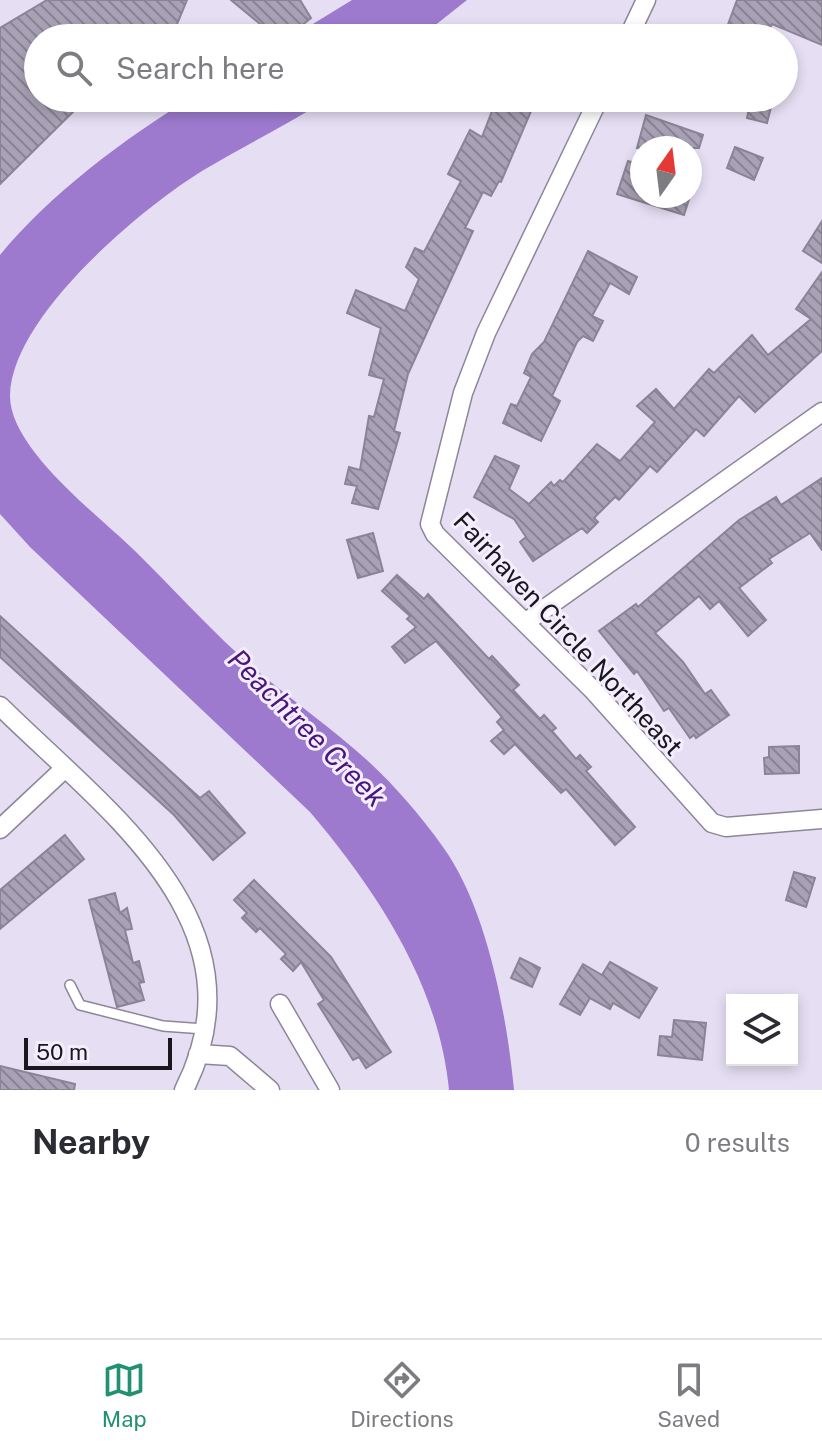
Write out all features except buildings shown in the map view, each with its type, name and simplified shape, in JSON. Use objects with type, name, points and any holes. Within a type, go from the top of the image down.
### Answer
[{"type":"street","points":[[635,24],[646,0]]},
{"type":"street","name":"Fairhaven Circle Northeast","points":[[592,112],[486,333],[463,393],[429,514],[435,534],[526,622],[712,823],[726,827],[822,819]]},
{"type":"street","points":[[526,622],[822,412]]},
{"type":"street","points":[[0,706],[141,845],[177,891],[199,941],[204,970],[204,1029],[184,1090]]},
{"type":"street","points":[[0,829],[64,769]]},
{"type":"street","points":[[280,1004],[330,1090]]},
{"type":"street","points":[[198,1054],[230,1056],[270,1090]]},
{"type":"lane","points":[[70,985],[73,998],[80,1005],[163,1026],[204,1029]]},
{"type":"water","points":[[352,0],[467,0],[437,24],[313,24]]},
{"type":"water","name":"Peachtree Creek","points":[[169,112],[306,112],[176,189],[114,238],[83,268],[32,333],[16,365],[10,395],[14,415],[24,437],[39,458],[79,500],[238,654],[368,761],[435,835],[472,900],[483,931],[500,997],[514,1090],[449,1090],[443,1051],[418,977],[381,907],[335,842],[310,812],[30,547],[0,514],[0,255],[41,211],[89,169]]}]
